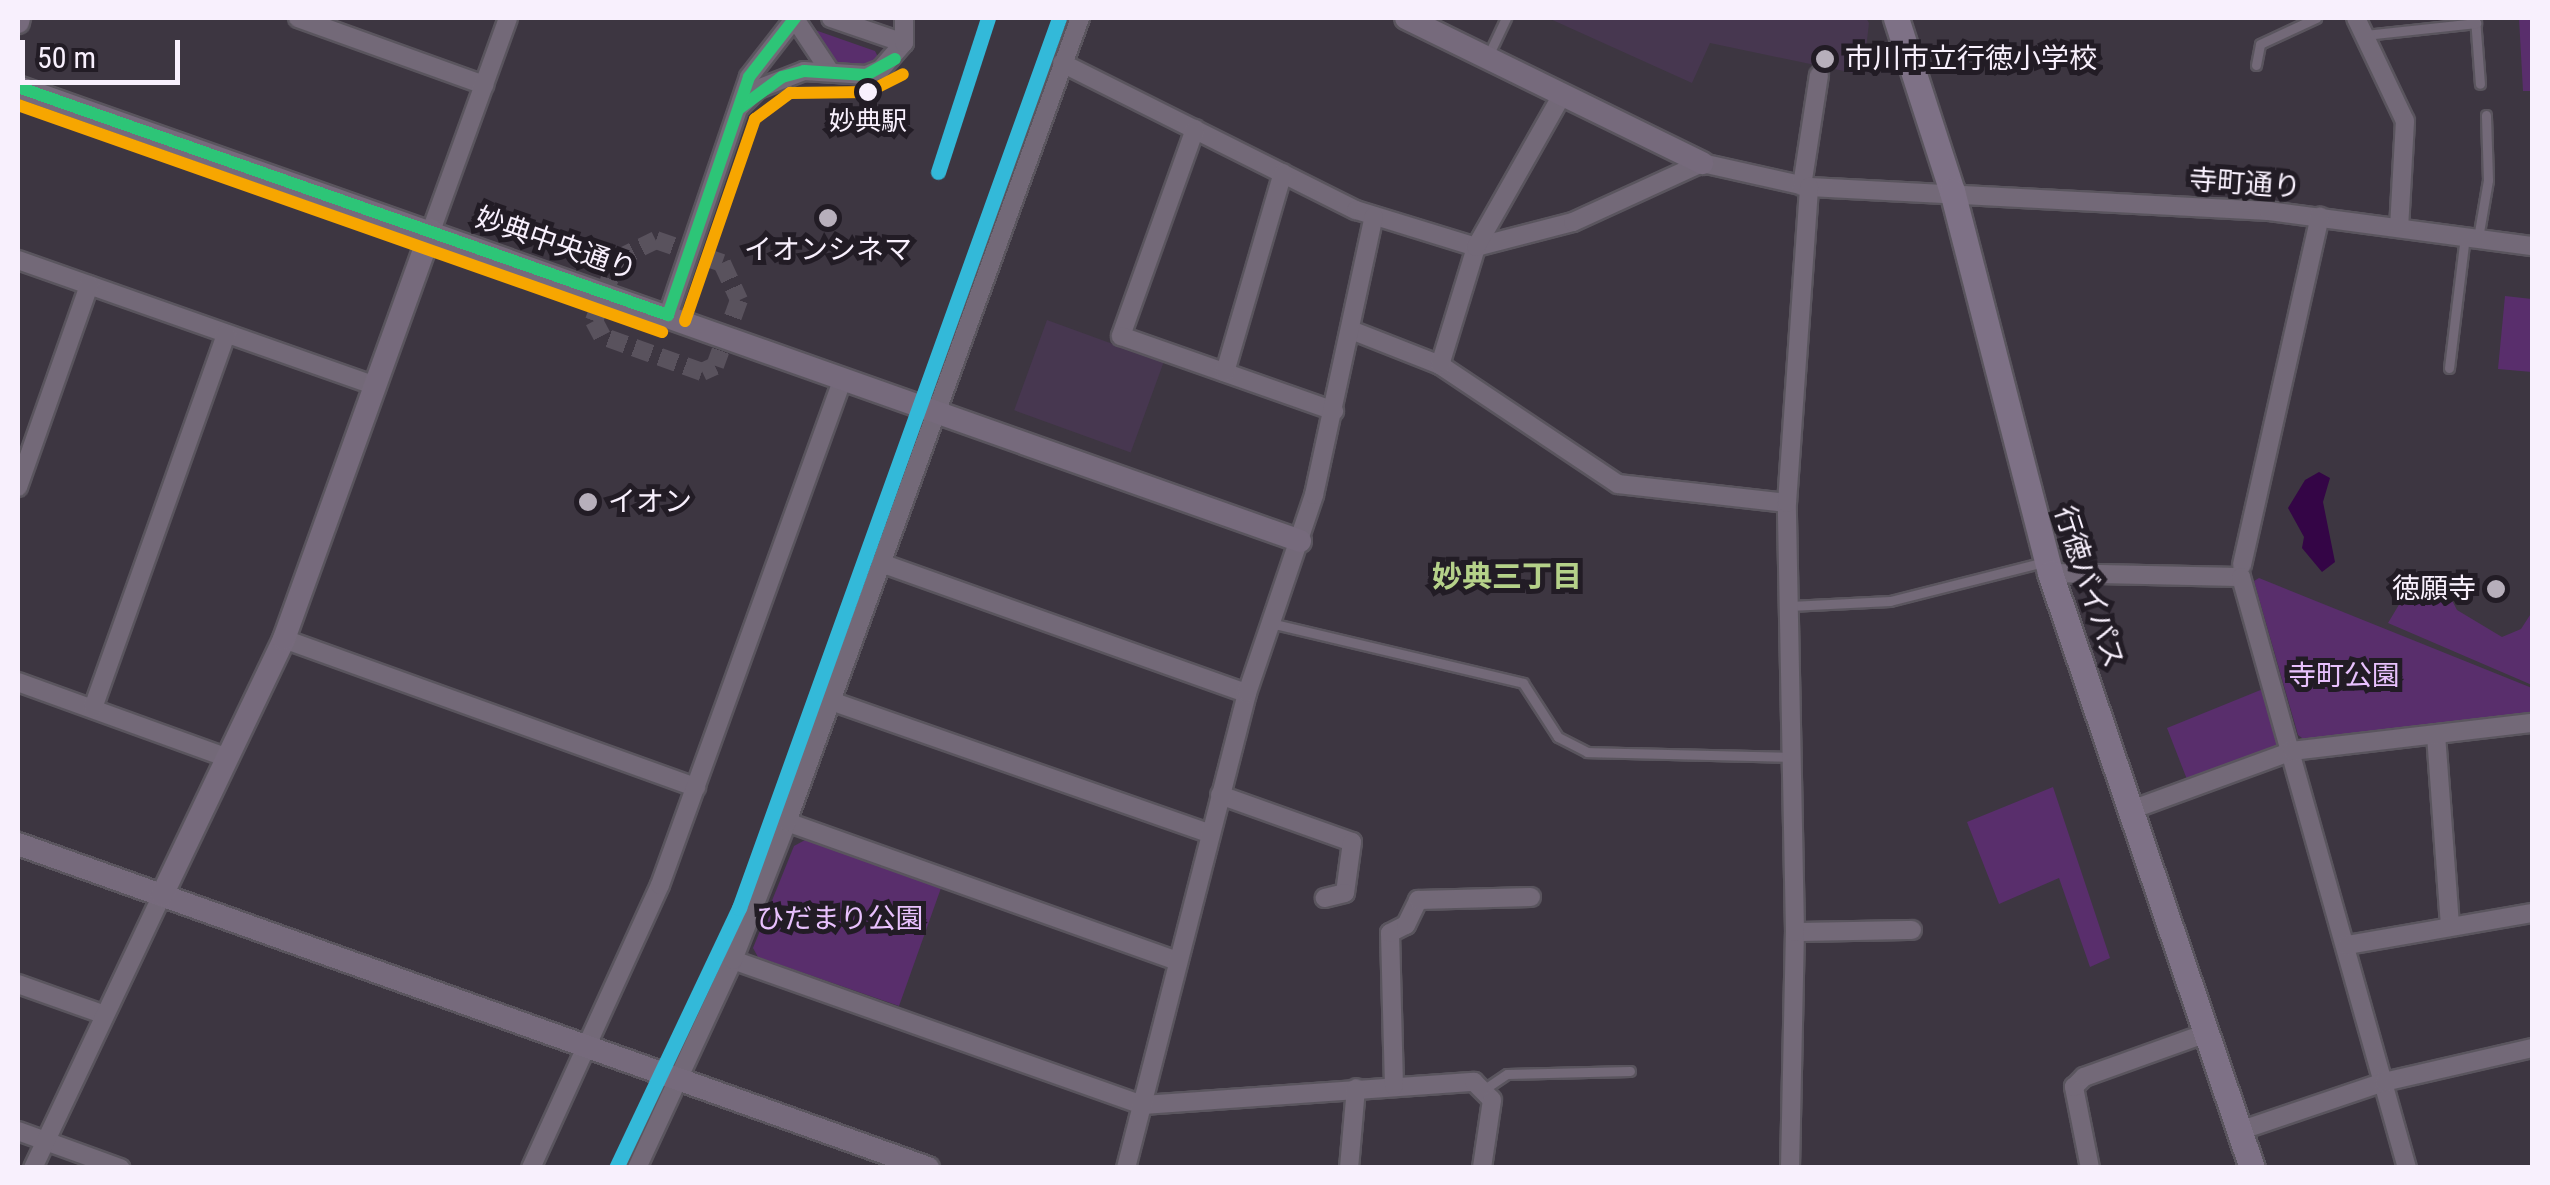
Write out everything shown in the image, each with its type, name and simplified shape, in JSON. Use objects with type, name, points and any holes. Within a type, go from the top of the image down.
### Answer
[{"type":"main road","name":"行徳バイパス","points":[[1896,18],[1952,191],[2048,568],[2252,1168]]},
{"type":"street","points":[[298,18],[337,24],[484,85]]},
{"type":"street","points":[[33,1168],[284,639],[508,18]]},
{"type":"street","points":[[668,315],[748,77],[795,18],[829,70]]},
{"type":"street","points":[[831,18],[904,42]]},
{"type":"street","points":[[740,108],[782,77],[829,70],[866,75],[881,69],[904,42],[904,18]]},
{"type":"street","points":[[637,1168],[734,960],[1080,18]]},
{"type":"street","points":[[1406,18],[1702,163]]},
{"type":"street","points":[[2360,26],[2405,121],[2399,227]]},
{"type":"street","points":[[1062,63],[1374,216],[1476,247],[1574,222],[1702,163]]},
{"type":"street","points":[[1790,1168],[1795,932],[1787,503],[1806,186],[1819,75]]},
{"type":"street","name":"妙典中央通り","points":[[18,87],[1300,541]]},
{"type":"street","points":[[1440,364],[1476,247],[1561,96]]},
{"type":"street","points":[[1195,129],[1121,336],[1334,411]]},
{"type":"street","name":"寺町通り","points":[[1702,163],[1806,186],[1952,191],[2320,217],[2532,246]]},
{"type":"street","points":[[1225,372],[1283,173]]},
{"type":"street","points":[[1126,1168],[1247,693],[1300,541],[1334,411],[1374,216]]},
{"type":"street","points":[[2242,564],[2320,217]]},
{"type":"street","points":[[18,260],[376,386]]},
{"type":"street","points":[[18,486],[89,285]]},
{"type":"street","points":[[1351,330],[1440,364],[1618,484],[1787,503]]},
{"type":"street","points":[[93,708],[226,334]]},
{"type":"street","points":[[531,1168],[589,1047],[696,787],[842,378]]},
{"type":"street","points":[[881,563],[1247,693]]},
{"type":"street","points":[[2048,568],[2240,577],[2407,1168]]},
{"type":"street","points":[[284,639],[696,787]]},
{"type":"street","points":[[18,682],[228,758]]},
{"type":"street","points":[[831,701],[1210,834]]},
{"type":"street","points":[[2132,810],[2292,751],[2532,723]]},
{"type":"street","points":[[2436,734],[2450,924]]},
{"type":"street","points":[[1220,795],[1352,842],[1345,893],[1325,898]]},
{"type":"street","points":[[787,822],[1178,961]]},
{"type":"street","points":[[18,844],[928,1168]]},
{"type":"street","points":[[1394,1086],[1390,932],[1406,925],[1418,900],[1531,897]]},
{"type":"street","points":[[2346,945],[2450,924],[2532,914]]},
{"type":"street","points":[[1795,932],[1912,930]]},
{"type":"street","points":[[734,960],[1143,1104],[1223,1104],[1356,1088],[1474,1082],[1486,1088],[1493,1114],[1482,1168]]},
{"type":"street","points":[[18,984],[105,1015]]},
{"type":"street","points":[[2090,1168],[2074,1087],[2084,1076],[2206,1033]]},
{"type":"street","points":[[2239,1131],[2384,1082],[2532,1048]]},
{"type":"street","points":[[1349,1168],[1356,1088]]},
{"type":"street","points":[[18,1131],[120,1168]]},
{"type":"lane","points":[[1487,59],[1506,18]]},
{"type":"lane","points":[[2256,65],[2260,44],[2316,18]]},
{"type":"lane","points":[[2360,26],[2476,20],[2480,84]]},
{"type":"lane","points":[[2449,368],[2471,237],[2488,180],[2486,116]]},
{"type":"lane","points":[[1789,606],[1890,601],[2048,568]]},
{"type":"lane","points":[[1270,623],[1523,683],[1558,737],[1587,752],[1791,757]]},
{"type":"lane","points":[[1486,1088],[1508,1074],[1630,1071]]},
{"type":"shaded area","name":"市川市立行徳小学校","points":[[1548,18],[1866,18],[1869,23],[1863,75],[1710,43],[1692,83]]},
{"type":"shaded area","points":[[1047,320],[1164,362],[1131,453],[1014,410]]},
{"type":"shaded area","points":[[2319,472],[2330,478],[2323,502],[2335,562],[2322,572],[2302,548],[2304,537],[2288,508],[2305,480]]},
{"type":"green space","points":[[2519,18],[2532,18],[2532,91],[2523,91]]},
{"type":"green space","points":[[815,30],[875,51],[879,59],[856,67],[828,60],[807,34]]},
{"type":"green space","points":[[2505,296],[2532,299],[2532,372],[2498,369]]},
{"type":"green space","name":"寺町公園","points":[[2259,578],[2532,688],[2532,713],[2306,741],[2298,735],[2254,581]]},
{"type":"green space","points":[[2431,578],[2444,585],[2457,610],[2502,637],[2521,629],[2532,612],[2532,685],[2388,623],[2412,583],[2423,589]]},
{"type":"green space","points":[[2263,689],[2279,740],[2274,749],[2188,782],[2167,728]]},
{"type":"green space","points":[[2053,787],[2110,958],[2090,967],[2059,878],[1999,904],[1967,822]]},
{"type":"green space","name":"ひだまり公園","points":[[805,840],[941,888],[899,1006],[758,957],[753,948],[794,846]]},
{"type":"tunnel","points":[[656,240],[722,263],[739,300],[715,366],[702,372],[602,336],[594,321],[617,259],[656,240]]},
{"type":"transit line","points":[[668,315],[749,77],[795,18]]},
{"type":"transit line","points":[[938,172],[988,18]]},
{"type":"transit line","points":[[616,1168],[739,908],[1059,18]]},
{"type":"transit line","points":[[740,108],[782,77],[804,71],[866,75],[895,59]]},
{"type":"transit line","points":[[685,321],[755,119],[790,93],[868,92],[903,74]]},
{"type":"transit line","points":[[18,87],[668,315]]},
{"type":"transit line","points":[[18,105],[662,332]]},
{"type":"place","name":"市川市立行徳小学校","points":[[1825,59]]},
{"type":"place","name":"妙典駅","points":[[868,92]]},
{"type":"place","name":"イオンシネマ","points":[[828,218]]},
{"type":"place","name":"イオン","points":[[588,502]]},
{"type":"place","name":"徳願寺","points":[[2496,589]]},
{"type":"district","name":"妙典三丁目","points":[[1507,577]]}]
